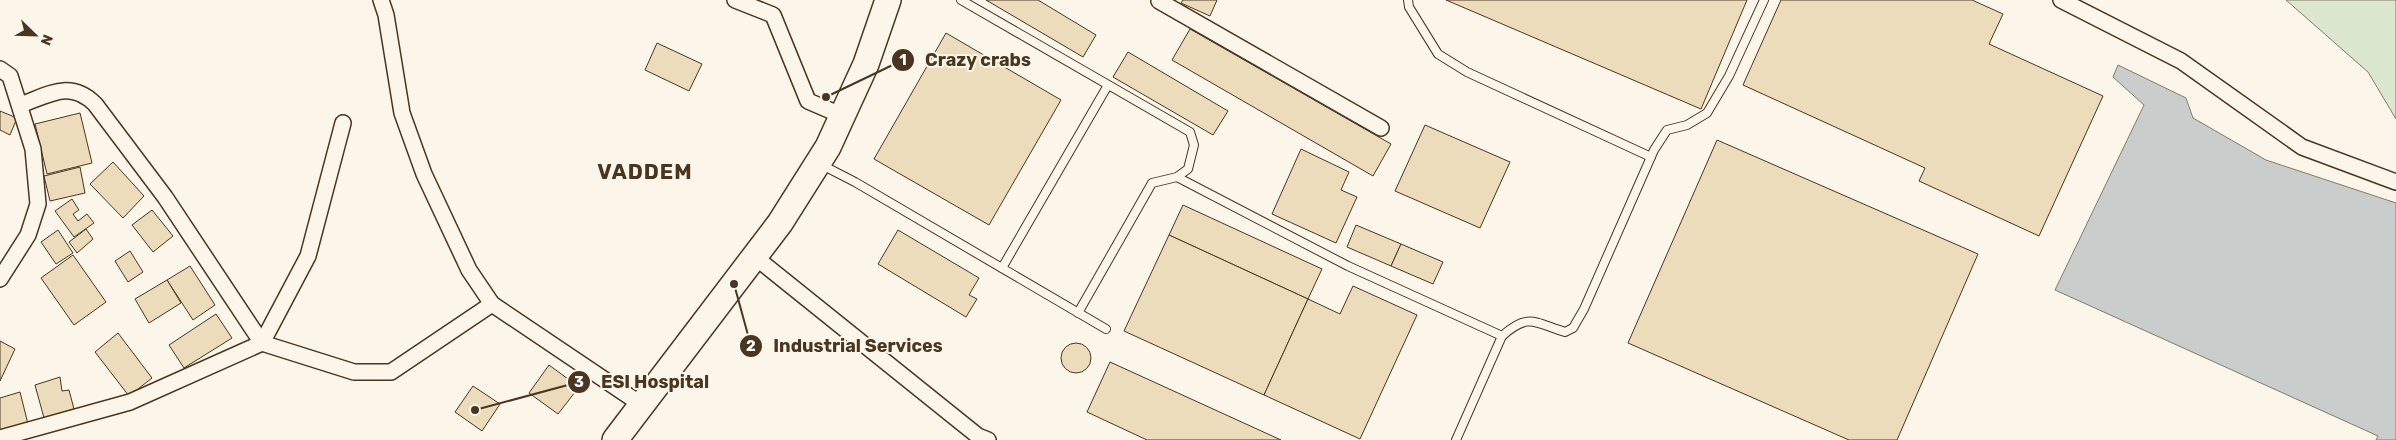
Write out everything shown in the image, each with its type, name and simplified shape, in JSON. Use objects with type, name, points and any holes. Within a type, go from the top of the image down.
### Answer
[{"type":"main road","points":[[615,440],[755,257],[780,223],[818,164],[843,116],[866,64],[888,0]]},
{"type":"street","points":[[381,0],[386,15],[402,113],[424,174],[469,270],[492,304],[642,405]]},
{"type":"street","points":[[735,0],[773,15],[808,101],[843,116]]},
{"type":"street","points":[[1155,0],[1381,128]]},
{"type":"street","points":[[2061,0],[2181,61],[2302,147],[2396,182]]},
{"type":"street","points":[[0,69],[10,76],[34,149],[38,204],[28,234],[0,279]]},
{"type":"street","points":[[20,105],[60,91],[74,90],[85,94],[165,197],[262,343],[354,372],[391,372],[492,304]]},
{"type":"street","points":[[0,438],[130,402],[262,343],[308,256],[343,124]]},
{"type":"street","points":[[755,257],[978,436],[988,440]]},
{"type":"lane","points":[[961,0],[1190,132],[1194,145],[1188,169],[1177,177],[1152,183],[1078,313]]},
{"type":"lane","points":[[1408,0],[1409,7],[1438,54],[1467,72],[1518,98],[1651,157]]},
{"type":"lane","points":[[1456,440],[1502,336],[1516,323],[1528,320],[1566,332],[1573,328],[1584,309],[1651,157],[1667,130],[1687,125],[1707,113],[1729,76],[1764,0]]},
{"type":"lane","points":[[1002,268],[1108,85]]},
{"type":"lane","points":[[818,164],[855,182],[1106,329]]},
{"type":"lane","points":[[1177,177],[1348,266],[1502,336]]},
{"type":"green space","points":[[2286,0],[2396,0],[2396,119],[2368,72]]},
{"type":"shaded area","points":[[2118,65],[2186,98],[2193,118],[2266,160],[2396,203],[2396,440],[2376,440],[2378,436],[2055,290],[2144,105],[2113,77]]},
{"type":"building","points":[[986,0],[1038,0],[1096,35],[1083,57]]},
{"type":"building","points":[[1183,0],[1217,0],[1210,16],[1181,3]]},
{"type":"building","points":[[1446,0],[1747,0],[1701,109]]},
{"type":"building","points":[[1781,0],[1972,0],[2003,14],[1989,44],[2103,96],[2039,236],[1919,181],[1925,168],[1743,85]]},
{"type":"building","points":[[1190,29],[1391,144],[1373,176],[1172,60]]},
{"type":"building","points":[[946,33],[1061,100],[989,225],[874,159]]},
{"type":"building","points":[[657,43],[702,64],[689,91],[645,70]]},
{"type":"building","points":[[1128,52],[1228,111],[1213,135],[1113,77]]},
{"type":"building","points":[[0,111],[17,118],[10,135],[0,130]]},
{"type":"building","points":[[80,113],[92,163],[47,174],[35,124]]},
{"type":"building","points":[[1425,125],[1510,162],[1480,228],[1395,191]]},
{"type":"building","points":[[1717,140],[1978,254],[1897,440],[1849,440],[1628,343]]},
{"type":"building","points":[[1301,149],[1349,172],[1341,190],[1357,197],[1336,243],[1272,214]]},
{"type":"building","points":[[113,162],[144,196],[123,218],[90,184]]},
{"type":"building","points":[[80,167],[85,193],[50,201],[44,176]]},
{"type":"building","points":[[72,199],[79,210],[73,214],[78,221],[87,214],[94,223],[74,237],[55,211]]},
{"type":"building","points":[[1183,205],[1322,269],[1308,299],[1169,235]]},
{"type":"building","points":[[152,210],[173,236],[153,252],[132,225]]},
{"type":"building","points":[[1356,225],[1401,244],[1391,266],[1347,247]]},
{"type":"building","points":[[86,229],[93,239],[77,253],[69,242]]},
{"type":"building","points":[[58,230],[73,253],[56,264],[41,242]]},
{"type":"building","points":[[898,230],[979,278],[969,295],[977,299],[966,317],[878,264]]},
{"type":"building","points":[[1169,235],[1308,299],[1264,395],[1124,331]]},
{"type":"building","points":[[1401,244],[1443,262],[1433,284],[1391,266]]},
{"type":"building","points":[[130,251],[143,272],[128,282],[115,261]]},
{"type":"building","points":[[73,255],[106,302],[74,325],[41,278]]},
{"type":"building","points":[[190,266],[215,305],[193,320],[167,280]]},
{"type":"building","points":[[167,280],[181,303],[149,323],[135,299]]},
{"type":"building","points":[[1353,286],[1417,315],[1360,439],[1264,395],[1308,299],[1340,314]]},
{"type":"building","points":[[216,314],[232,338],[184,368],[169,345]]},
{"type":"building","points":[[118,333],[152,378],[129,396],[95,352]]},
{"type":"building","points":[[0,341],[15,349],[0,381]]},
{"type":"building","points":[[1076,343],[1082,344],[1090,352],[1090,364],[1082,372],[1076,373],[1070,372],[1062,364],[1061,358],[1062,352],[1070,344]]},
{"type":"building","points":[[1110,362],[1281,440],[1147,440],[1087,412]]},
{"type":"building","points":[[549,365],[579,387],[558,414],[529,393]]},
{"type":"building","points":[[60,377],[62,391],[69,390],[74,409],[44,418],[35,385]]},
{"type":"building","points":[[473,386],[500,404],[482,431],[455,412]]},
{"type":"building","points":[[20,392],[28,424],[0,431],[0,398]]},
{"type":"place","name":"Crazy crabs","points":[[826,97]]},
{"type":"place","name":"Industrial Services","points":[[734,284]]},
{"type":"place","name":"ESI Hospital","points":[[475,410]]},
{"type":"district","name":"VADDEM","points":[[645,172]]}]
